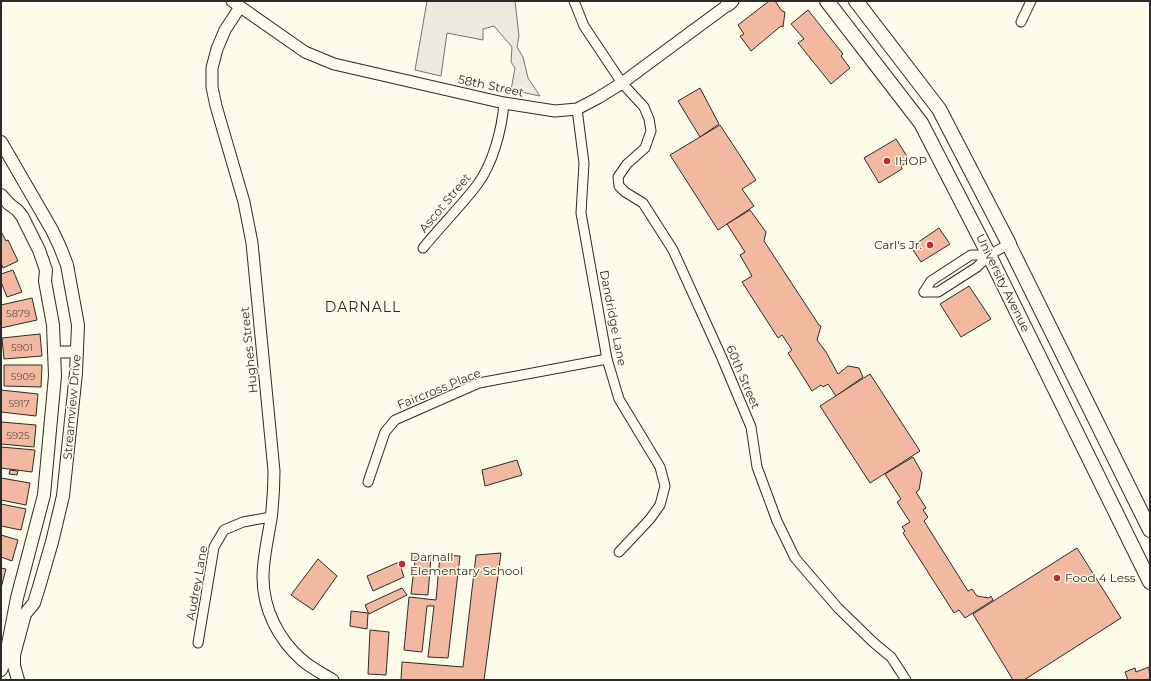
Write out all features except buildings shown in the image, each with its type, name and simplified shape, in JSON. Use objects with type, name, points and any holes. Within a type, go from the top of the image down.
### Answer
[{"type":"main road","name":"University Avenue","points":[[827,1],[921,123],[989,255],[1150,582]]},
{"type":"main road","name":"University Avenue","points":[[856,1],[939,109],[1009,244],[1150,530]]},
{"type":"main road","name":"Streamview Drive","points":[[1,142],[52,230],[67,265],[78,325],[70,436],[63,496],[41,581],[34,603],[25,614],[14,656],[14,666],[18,680]]},
{"type":"main road","name":"Streamview Drive","points":[[1,195],[22,216],[39,250],[46,270],[45,280],[52,325],[55,376],[44,495],[17,598],[5,660],[1,670]]},
{"type":"street","name":"60th Street","points":[[574,1],[584,26],[622,83],[644,107],[650,119],[651,131],[648,143],[645,148],[627,164],[618,177],[619,186],[625,192],[643,203],[673,250],[751,426],[757,467],[777,521],[795,558],[838,608],[874,643],[891,657],[906,680]]},
{"type":"street","points":[[1021,22],[1030,1]]},
{"type":"street","name":"58th Street","points":[[238,3],[305,52],[334,64],[504,103],[555,111],[577,109],[598,98],[622,83],[731,2]]},
{"type":"street","name":"Hughes Street","points":[[238,3],[217,48],[212,68],[212,83],[214,97],[244,202],[252,243],[274,471],[274,491],[263,577],[264,588],[269,611],[278,632],[292,651],[302,661],[333,680]]},
{"type":"street","name":"Ascot Street","points":[[423,248],[478,184],[493,154],[503,118],[504,103]]},
{"type":"street","name":"Dandridge Lane","points":[[577,109],[584,163],[581,214],[606,359],[619,398],[660,467],[665,486],[660,505],[650,519],[619,552]]},
{"type":"street","points":[[989,255],[971,255],[931,281],[924,292],[938,292],[977,267],[989,255],[1009,244]]},
{"type":"street","points":[[54,352],[77,352]]},
{"type":"street","name":"Faircross Place","points":[[368,482],[384,432],[395,420],[479,383],[606,359]]},
{"type":"street","name":"Audrey Lane","points":[[198,643],[214,547],[224,530],[243,522],[271,517]]},
{"type":"shaded area","points":[[427,1],[515,1],[519,36],[517,47],[523,57],[528,78],[540,96],[511,90],[515,68],[511,62],[512,47],[494,26],[483,29],[483,40],[447,33],[441,76],[415,70]]},
{"type":"place","name":"IHOP","points":[[887,161]]},
{"type":"place","name":"Carl's Jr.","points":[[930,245]]},
{"type":"place","name":"Darnall Elementary School","points":[[402,564]]},
{"type":"place","name":"Food 4 Less","points":[[1057,578]]},
{"type":"district","name":"DARNALL","points":[[363,307]]}]
